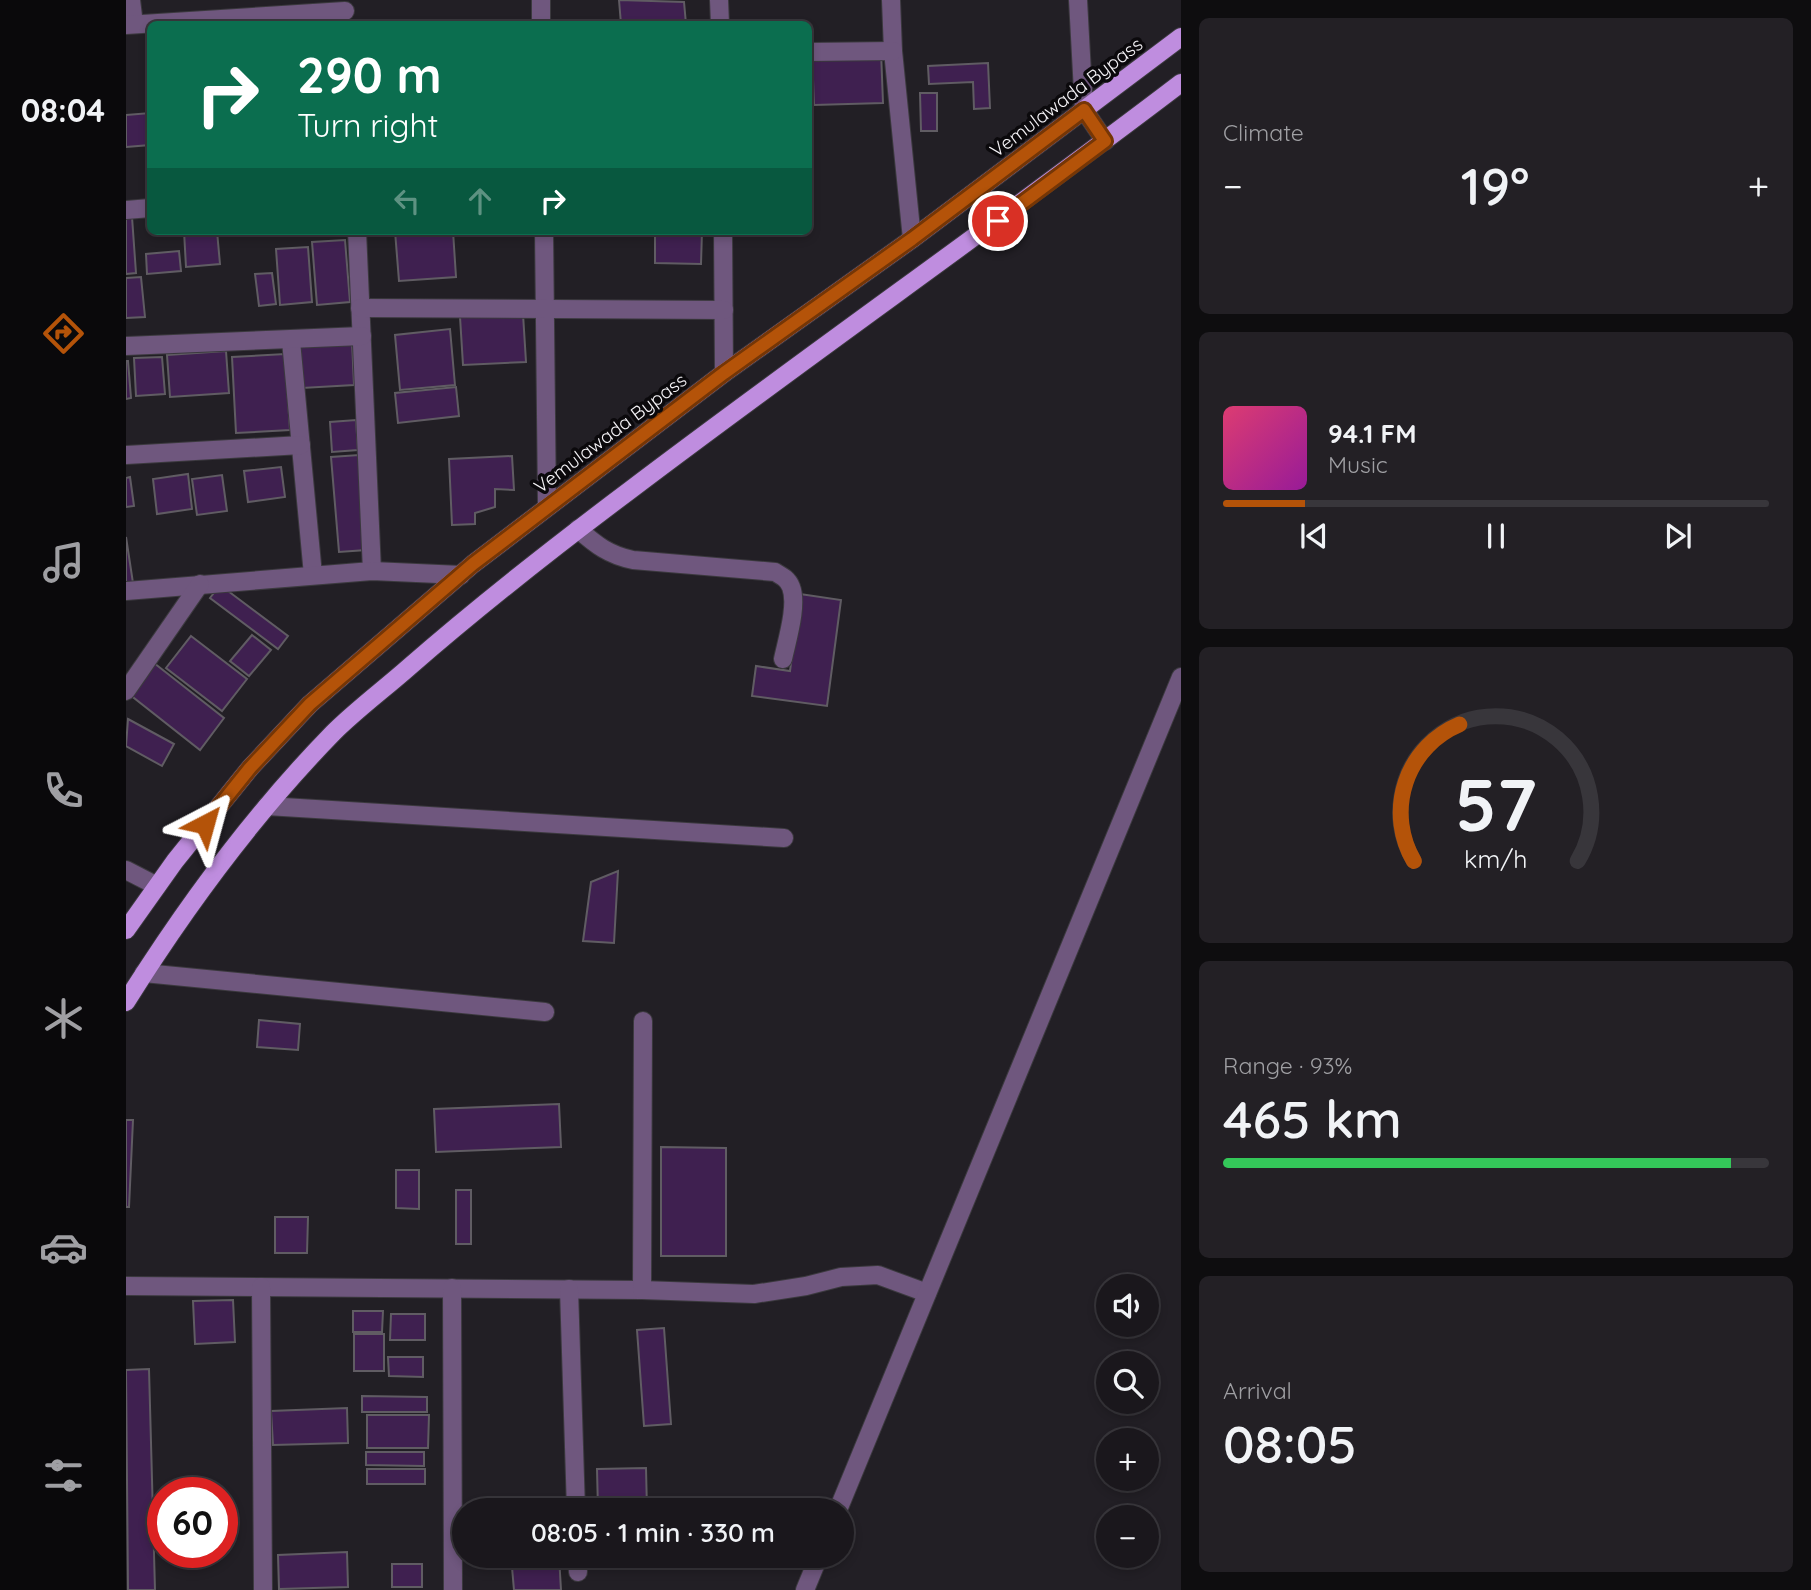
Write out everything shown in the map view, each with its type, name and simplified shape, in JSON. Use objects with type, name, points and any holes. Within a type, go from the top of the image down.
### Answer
[{"type":"main road","name":"Vemulawada Bypass","points":[[126,930],[157,886],[250,768],[310,704],[461,575],[547,506],[724,373],[912,239],[1181,37]]},
{"type":"main road","points":[[126,1002],[205,884],[267,806],[336,730],[496,592],[578,529],[746,402],[934,268],[1181,83]]},
{"type":"street","points":[[130,25],[131,0]]},
{"type":"street","points":[[541,0],[541,21]]},
{"type":"street","points":[[719,0],[720,21]]},
{"type":"street","points":[[891,0],[893,51],[912,239]]},
{"type":"street","points":[[1078,0],[1084,110],[1105,141]]},
{"type":"street","points":[[209,21],[346,12]]},
{"type":"street","points":[[812,52],[893,51]]},
{"type":"street","points":[[126,210],[147,208]]},
{"type":"street","points":[[357,235],[372,571]]},
{"type":"street","points":[[544,235],[547,506]]},
{"type":"street","points":[[723,235],[724,373]]},
{"type":"street","points":[[360,308],[724,310]]},
{"type":"street","points":[[126,346],[362,336]]},
{"type":"street","points":[[291,341],[313,575]]},
{"type":"street","points":[[126,455],[301,445]]},
{"type":"street","points":[[578,529],[613,555],[633,560],[775,572],[787,579],[792,587],[793,601],[783,659]]},
{"type":"street","points":[[126,591],[372,571],[461,575]]},
{"type":"street","points":[[126,691],[200,584]]},
{"type":"street","points":[[843,1498],[1181,677]]},
{"type":"street","points":[[267,806],[784,838]]},
{"type":"street","points":[[126,870],[157,886]]},
{"type":"street","points":[[144,973],[545,1012]]},
{"type":"street","points":[[642,1290],[643,1021]]},
{"type":"street","points":[[126,1286],[569,1289],[754,1294],[841,1277],[878,1275],[928,1293]]},
{"type":"street","points":[[261,1287],[263,1590]]},
{"type":"street","points":[[452,1288],[453,1590]]},
{"type":"street","points":[[569,1289],[576,1498]]},
{"type":"street","points":[[805,1590],[814,1568]]},
{"type":"building","points":[[619,0],[684,2],[686,21],[621,21]]},
{"type":"building","points":[[881,51],[883,103],[814,105],[812,53]]},
{"type":"building","points":[[988,63],[990,108],[974,109],[973,82],[929,84],[928,66]]},
{"type":"building","points":[[920,93],[937,93],[937,131],[921,131]]},
{"type":"building","points":[[147,113],[147,145],[126,147],[126,115]]},
{"type":"building","points":[[126,217],[132,217],[136,273],[126,274]]},
{"type":"building","points":[[184,235],[217,235],[220,264],[186,267]]},
{"type":"building","points":[[395,235],[453,235],[456,277],[399,281]]},
{"type":"building","points":[[655,235],[702,235],[701,264],[655,263]]},
{"type":"building","points":[[345,240],[350,302],[317,305],[312,242]]},
{"type":"building","points":[[308,247],[312,302],[280,305],[276,249]]},
{"type":"building","points":[[179,251],[181,271],[147,274],[146,254]]},
{"type":"building","points":[[272,273],[276,304],[259,306],[255,274]]},
{"type":"building","points":[[141,277],[145,317],[126,318],[126,278]]},
{"type":"building","points":[[523,314],[526,362],[463,365],[460,317]]},
{"type":"building","points":[[450,329],[455,385],[400,390],[395,335]]},
{"type":"building","points":[[352,341],[354,385],[302,388],[299,345]]},
{"type":"building","points":[[226,351],[229,393],[170,397],[167,355]]},
{"type":"building","points":[[285,354],[290,430],[236,433],[232,357]]},
{"type":"building","points":[[162,357],[165,394],[136,396],[134,358]]},
{"type":"building","points":[[126,361],[131,398],[126,399]]},
{"type":"building","points":[[456,387],[459,416],[398,423],[395,393]]},
{"type":"building","points":[[356,420],[358,450],[332,452],[330,422]]},
{"type":"building","points":[[359,455],[366,550],[339,552],[331,457]]},
{"type":"building","points":[[512,456],[514,490],[495,489],[495,507],[475,513],[475,524],[452,525],[449,459]]},
{"type":"building","points":[[281,467],[285,497],[248,502],[244,471]]},
{"type":"building","points":[[188,474],[192,509],[157,514],[153,479]]},
{"type":"building","points":[[222,475],[227,511],[197,515],[192,479]]},
{"type":"building","points":[[130,477],[134,506],[126,507],[126,478]]},
{"type":"building","points":[[126,537],[133,583],[126,584]]},
{"type":"building","points":[[220,585],[288,636],[278,649],[210,598]]},
{"type":"building","points":[[800,594],[841,600],[827,706],[752,696],[756,666],[790,671]]},
{"type":"building","points":[[252,635],[271,650],[249,676],[230,661]]},
{"type":"building","points":[[191,636],[247,679],[222,711],[166,668]]},
{"type":"building","points":[[154,663],[224,718],[200,750],[129,694]]},
{"type":"building","points":[[128,719],[174,744],[162,766],[126,746]]},
{"type":"building","points":[[618,871],[614,943],[583,941],[591,882]]},
{"type":"building","points":[[259,1020],[300,1024],[298,1050],[257,1047]]},
{"type":"building","points":[[559,1104],[561,1147],[436,1152],[434,1109]]},
{"type":"building","points":[[126,1120],[133,1120],[129,1207],[126,1207]]},
{"type":"building","points":[[661,1147],[726,1148],[726,1256],[661,1256]]},
{"type":"building","points":[[396,1170],[419,1170],[419,1209],[396,1208]]},
{"type":"building","points":[[456,1190],[471,1190],[471,1244],[456,1244]]},
{"type":"building","points":[[275,1217],[308,1217],[307,1253],[275,1253]]},
{"type":"building","points":[[233,1300],[235,1342],[195,1344],[193,1301]]},
{"type":"building","points":[[353,1311],[383,1311],[382,1332],[353,1332]]},
{"type":"building","points":[[391,1314],[425,1314],[425,1340],[390,1340]]},
{"type":"building","points":[[664,1328],[671,1424],[644,1426],[637,1330]]},
{"type":"building","points":[[354,1334],[384,1334],[384,1371],[354,1371]]},
{"type":"building","points":[[388,1357],[423,1357],[423,1377],[389,1376]]},
{"type":"building","points":[[149,1369],[152,1477],[147,1477],[147,1568],[154,1568],[155,1590],[128,1590],[126,1370]]},
{"type":"building","points":[[362,1396],[427,1397],[427,1412],[362,1412]]},
{"type":"building","points":[[347,1408],[348,1443],[273,1445],[271,1411]]},
{"type":"building","points":[[367,1415],[429,1415],[428,1448],[367,1448]]},
{"type":"building","points":[[366,1452],[424,1452],[424,1466],[366,1465]]},
{"type":"building","points":[[646,1468],[647,1498],[598,1498],[597,1469]]},
{"type":"building","points":[[367,1469],[425,1469],[425,1484],[367,1484]]},
{"type":"building","points":[[347,1552],[348,1587],[279,1589],[278,1555]]},
{"type":"building","points":[[392,1564],[422,1564],[422,1587],[392,1587]]},
{"type":"building","points":[[512,1568],[560,1568],[561,1590],[514,1590]]},
{"type":"route","points":[[205,824],[250,768],[310,704],[473,564],[724,373],[912,239],[1084,110],[1105,141],[998,221]]}]
